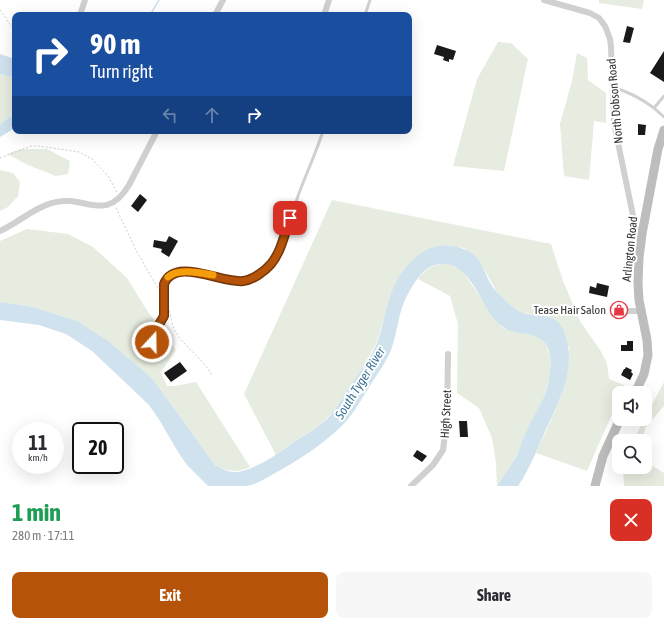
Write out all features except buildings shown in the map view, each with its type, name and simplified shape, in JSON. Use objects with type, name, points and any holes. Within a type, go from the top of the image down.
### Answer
[{"type":"main road","name":"Arlington Road","points":[[638,386],[644,374],[648,355],[638,283],[641,242],[658,149],[664,130]]},
{"type":"main road","points":[[595,486],[602,456],[617,426]]},
{"type":"street","points":[[81,12],[85,0]]},
{"type":"street","points":[[217,12],[223,0]]},
{"type":"street","points":[[325,12],[329,0]]},
{"type":"street","name":"North Dobson Road","points":[[544,0],[590,13],[602,22],[610,39],[616,133],[636,230],[641,242]]},
{"type":"street","points":[[0,231],[52,203],[63,202],[107,206],[120,197],[129,185],[155,134]]},
{"type":"street","points":[[628,311],[641,311]]},
{"type":"street","name":"High Street","points":[[411,486],[432,465],[443,450],[447,419],[448,354]]},
{"type":"lane","points":[[366,12],[370,0]]},
{"type":"lane","points":[[613,87],[636,96],[664,117]]},
{"type":"lane","points":[[654,108],[664,96]]},
{"type":"lane","points":[[152,342],[154,333],[164,316],[164,284],[166,279],[171,275],[182,272],[197,272],[226,280],[244,281],[259,274],[270,265],[277,254],[284,237],[322,134]]},
{"type":"path","points":[[0,10],[12,27]]},
{"type":"path","points":[[0,158],[31,146],[79,152],[92,159],[108,176],[120,197]]},
{"type":"shaded area","points":[[599,0],[644,0],[642,9],[599,3]]},
{"type":"shaded area","points":[[498,42],[511,43],[528,59],[504,171],[453,166],[477,79]]},
{"type":"shaded area","points":[[577,53],[587,58],[588,80],[606,93],[606,123],[594,121],[589,180],[564,176],[560,124],[572,81]]},
{"type":"shaded area","points":[[0,74],[12,77],[12,115],[0,124]]},
{"type":"shaded area","points":[[20,149],[47,149],[70,161],[68,174],[56,176],[28,165],[7,154]]},
{"type":"shaded area","points":[[0,170],[13,173],[20,182],[18,196],[8,207],[0,211]]},
{"type":"shaded area","points":[[332,200],[551,244],[563,281],[580,321],[607,363],[609,379],[624,385],[612,386],[612,414],[587,471],[536,453],[559,402],[567,375],[569,347],[534,315],[522,313],[514,308],[497,292],[479,260],[464,248],[453,246],[435,247],[413,260],[396,282],[376,344],[358,376],[333,412],[320,425],[287,446],[276,455],[244,394]]},
{"type":"shaded area","points":[[27,229],[68,234],[93,247],[127,278],[146,309],[176,350],[161,372],[167,386],[196,382],[250,467],[232,471],[215,465],[152,378],[129,359],[77,321],[33,307],[0,302],[0,241]]},
{"type":"shaded area","points":[[442,264],[450,265],[462,270],[494,318],[503,328],[535,336],[545,342],[550,355],[551,374],[542,402],[525,434],[519,450],[507,472],[497,486],[496,463],[492,438],[479,408],[457,393],[458,324],[450,296],[418,279],[428,269]]},
{"type":"shaded area","points":[[664,382],[664,406],[652,420],[652,405]]},
{"type":"shaded area","points":[[641,426],[647,426],[644,434],[637,434]]},
{"type":"shaded area","points":[[652,466],[664,473],[664,486],[624,486],[623,474],[652,474]]},
{"type":"water","points":[[0,54],[12,58],[12,77],[0,74]]},
{"type":"water","points":[[12,115],[12,130],[0,137],[0,124]]},
{"type":"water","name":"South Tyger River","points":[[440,246],[453,246],[464,249],[478,259],[493,287],[516,310],[523,313],[550,317],[560,324],[565,333],[569,353],[567,377],[559,401],[526,474],[518,486],[497,486],[517,455],[525,434],[545,394],[550,375],[550,353],[544,342],[539,338],[507,329],[496,321],[465,274],[455,267],[442,264],[436,265],[430,267],[417,279],[400,314],[391,350],[387,359],[348,419],[316,448],[263,480],[246,486],[208,486],[187,465],[149,405],[92,351],[66,334],[39,325],[0,320],[0,302],[33,307],[77,321],[108,341],[152,378],[215,465],[230,472],[238,472],[252,468],[279,453],[328,418],[374,350],[380,334],[390,296],[398,278],[414,259],[426,250]]},
{"type":"waterway","points":[[152,12],[159,0]]},
{"type":"slow traffic","points":[[168,277],[182,272],[197,272],[213,275]]},
{"type":"place","name":"Tease Hair Salon","points":[[619,310]]},
{"type":"route","points":[[152,342],[154,333],[164,316],[163,296],[166,279],[171,275],[182,272],[197,272],[226,280],[244,281],[259,274],[274,260],[290,218]]}]
